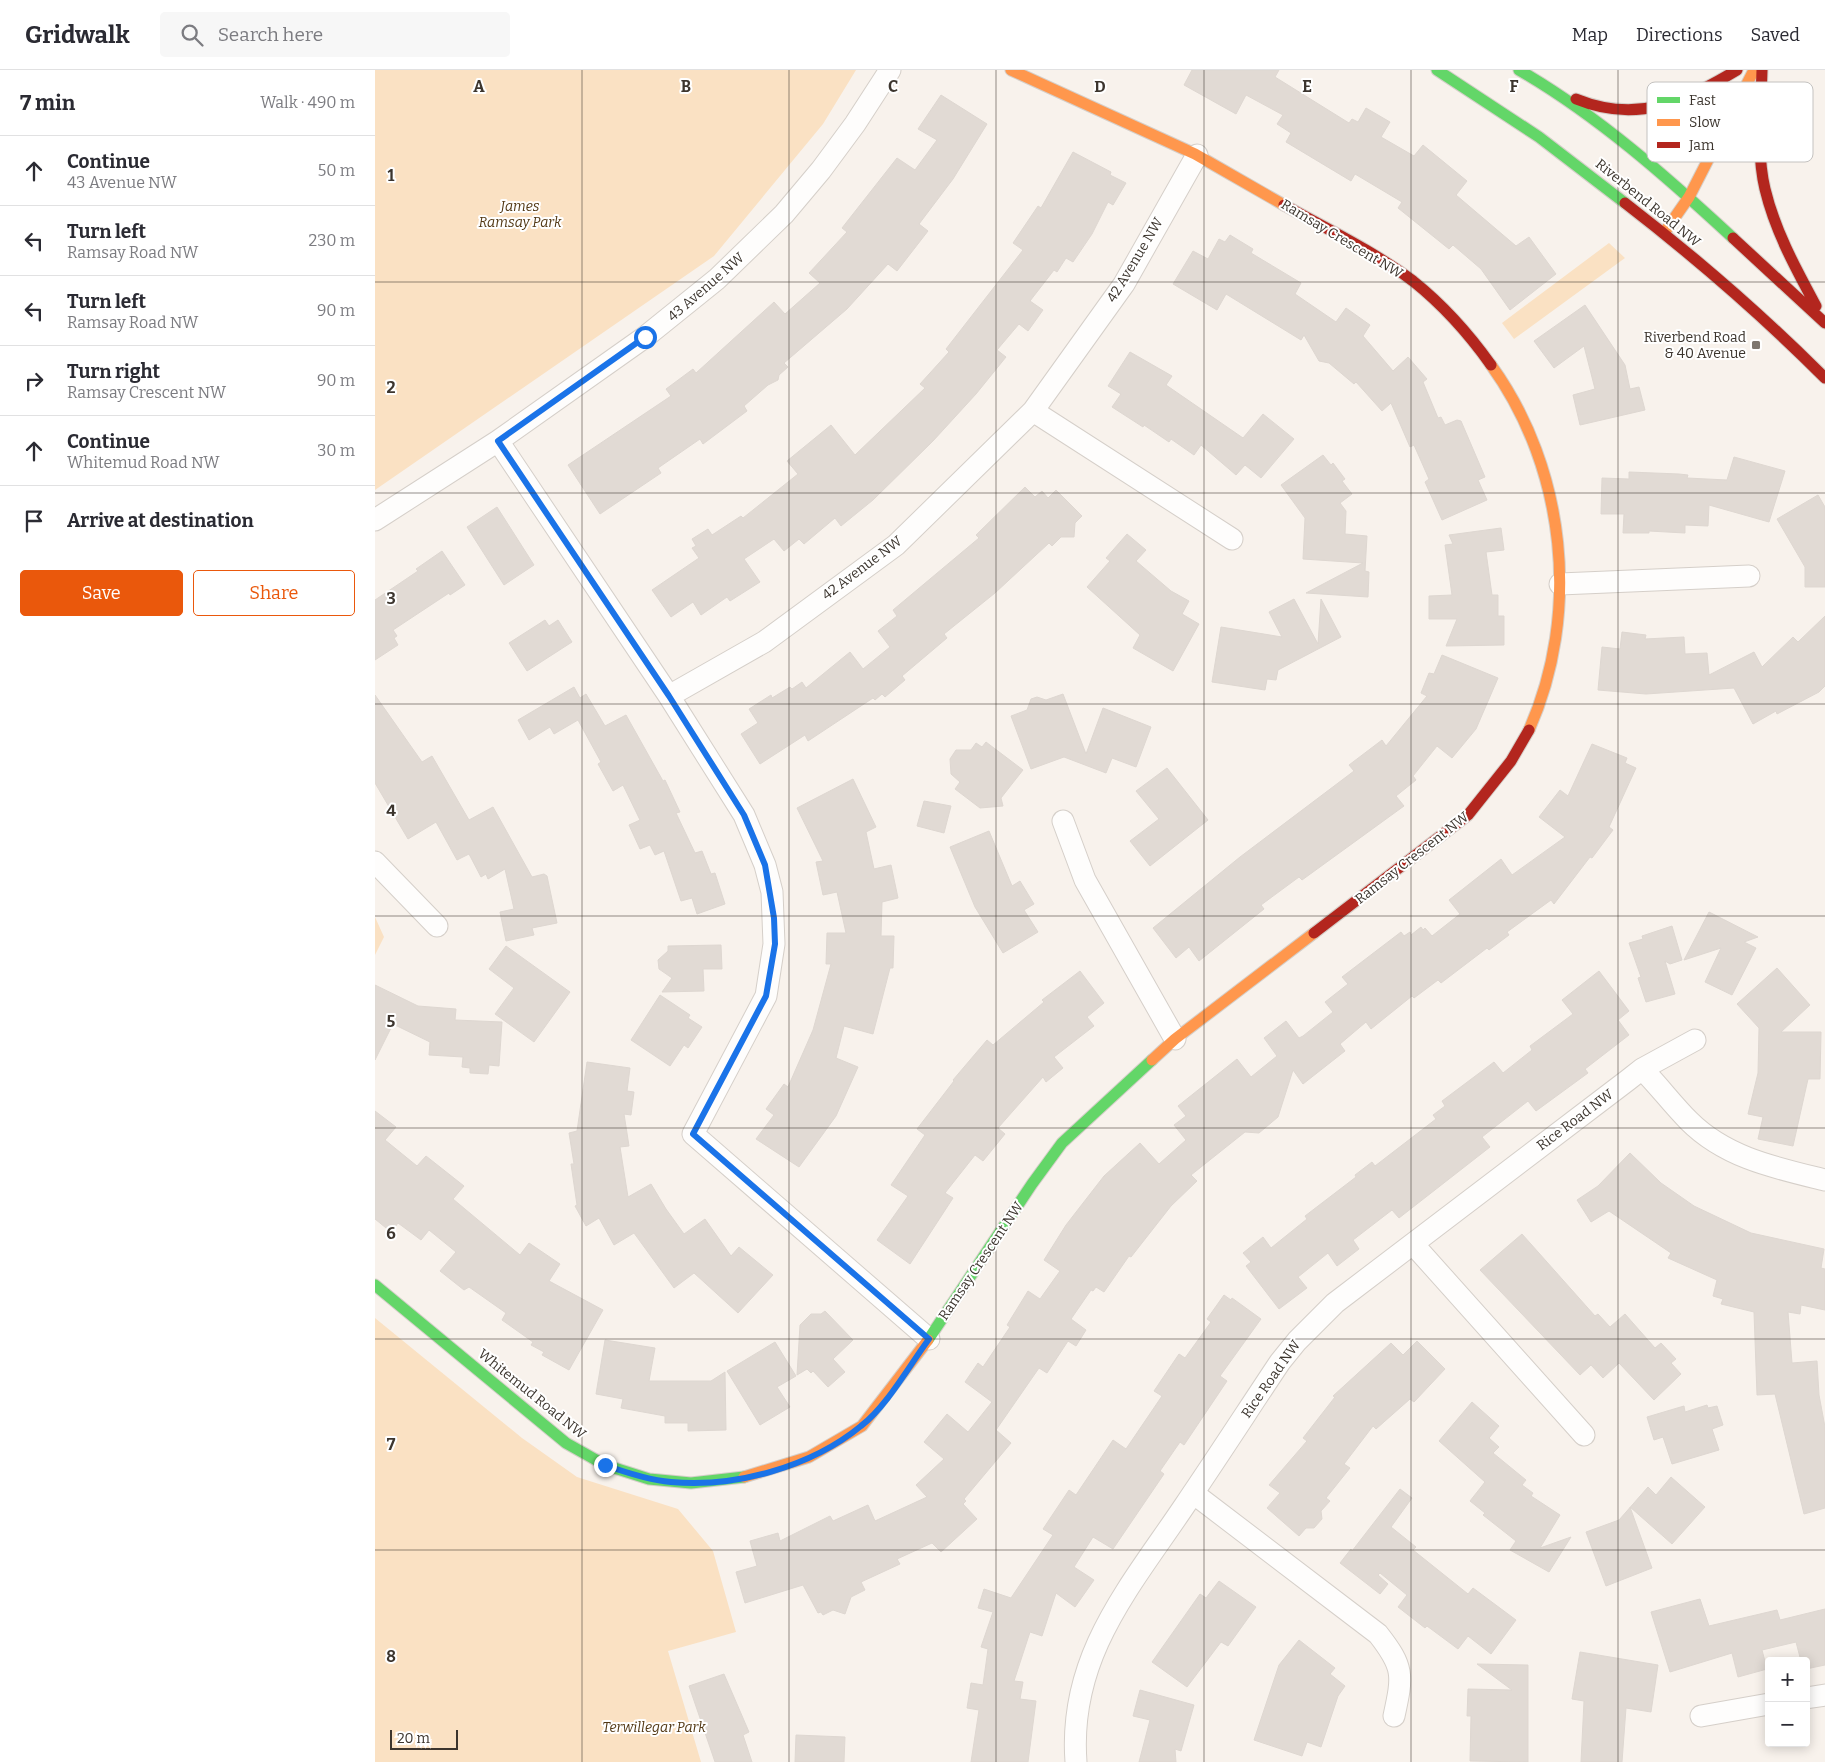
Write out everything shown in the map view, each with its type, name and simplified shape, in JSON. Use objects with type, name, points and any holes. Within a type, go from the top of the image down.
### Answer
[{"type":"street","name":"43 Avenue NW","points":[[375,520],[498,441],[682,309],[751,248],[821,170],[855,124],[890,70]]},
{"type":"street","name":"Ramsay Crescent NW","points":[[691,1483],[724,1481],[753,1476],[809,1457],[836,1443],[862,1426],[878,1408],[929,1339],[1032,1184],[1062,1143],[1175,1039],[1447,833],[1488,794],[1521,750],[1544,698],[1558,642],[1561,584],[1555,522],[1538,454],[1515,403],[1499,375],[1460,325],[1439,303],[1390,265],[1197,155],[1011,70]]},
{"type":"street","name":"Riverbend Road NW","points":[[1437,70],[1539,137],[1664,234],[1788,342],[1825,378]]},
{"type":"street","name":"Riverbend Road NW","points":[[1519,70],[1562,95],[1689,197],[1824,322]]},
{"type":"street","points":[[1718,82],[1737,70]]},
{"type":"street","points":[[1748,82],[1754,70]]},
{"type":"street","points":[[1562,95],[1608,110],[1635,110],[1647,107]]},
{"type":"street","name":"42 Avenue NW","points":[[669,696],[764,642],[896,544],[1033,411],[1124,284],[1197,155]]},
{"type":"street","points":[[1664,234],[1689,197],[1707,162]]},
{"type":"street","points":[[1761,162],[1765,189],[1782,239],[1824,322]]},
{"type":"street","points":[[1033,411],[1232,540]]},
{"type":"street","points":[[498,441],[669,696],[744,815],[756,840],[767,874],[774,918],[775,944],[766,996],[693,1134],[929,1339]]},
{"type":"street","points":[[1561,584],[1749,576]]},
{"type":"street","points":[[1063,821],[1085,880],[1175,1039]]},
{"type":"street","points":[[375,862],[437,926]]},
{"type":"street","name":"Rice Road NW","points":[[1076,1762],[1078,1710],[1085,1673],[1098,1639],[1123,1597],[1280,1362],[1297,1341],[1335,1304],[1642,1069],[1695,1040]]},
{"type":"street","points":[[1642,1069],[1689,1121],[1708,1138],[1740,1156],[1770,1167],[1825,1180]]},
{"type":"street","points":[[1413,1244],[1584,1435]]},
{"type":"street","name":"Whitemud Road NW","points":[[375,1285],[548,1429],[585,1455],[605,1465],[641,1477],[691,1483]]},
{"type":"street","points":[[1193,1493],[1378,1634],[1396,1658],[1400,1673],[1400,1688],[1394,1716]]},
{"type":"street","points":[[1810,1697],[1825,1695]]},
{"type":"street","points":[[1701,1716],[1765,1705]]},
{"type":"green space","name":"James Ramsay Park","points":[[375,70],[856,70],[823,124],[714,256],[375,490]]},
{"type":"green space","points":[[1609,243],[1625,258],[1514,339],[1502,323]]},
{"type":"green space","points":[[375,917],[384,937],[375,955]]},
{"type":"green space","name":"Terwillegar Park","points":[[375,1318],[522,1438],[577,1477],[678,1509],[713,1551],[736,1632],[668,1651],[701,1762],[375,1762]]},
{"type":"building","points":[[1192,70],[1279,70],[1275,77],[1349,123],[1352,119],[1358,122],[1366,108],[1390,122],[1381,137],[1414,156],[1423,145],[1467,181],[1456,195],[1516,246],[1529,237],[1556,274],[1510,310],[1481,269],[1453,245],[1449,249],[1398,208],[1402,202],[1355,174],[1351,181],[1286,142],[1291,133],[1277,124],[1283,115],[1246,95],[1236,114],[1184,85]]},
{"type":"building","points":[[941,95],[987,124],[953,179],[919,224],[928,231],[897,271],[888,264],[847,309],[784,363],[788,367],[779,375],[778,380],[768,385],[744,406],[747,411],[703,444],[700,439],[658,468],[661,473],[600,514],[568,465],[671,396],[666,389],[693,369],[696,373],[774,302],[785,314],[820,283],[809,273],[847,232],[842,228],[897,158],[915,170],[937,140],[918,129]]},
{"type":"building","points":[[1073,152],[1111,172],[1110,175],[1126,183],[1113,205],[1108,202],[1092,234],[1073,262],[1066,258],[1057,272],[1054,270],[1030,301],[1043,310],[1028,331],[1019,324],[997,350],[1006,357],[976,394],[933,441],[873,500],[841,526],[835,518],[804,544],[799,539],[784,551],[774,539],[744,559],[760,582],[730,601],[727,597],[701,615],[693,602],[671,617],[652,590],[699,558],[692,548],[696,546],[692,539],[708,529],[712,535],[741,516],[743,518],[798,474],[787,461],[831,425],[855,455],[925,388],[920,384],[949,352],[946,349],[1023,250],[1013,243],[1038,206],[1041,208]]},
{"type":"building","points":[[1230,235],[1253,249],[1251,253],[1301,283],[1295,294],[1336,322],[1346,308],[1370,325],[1363,336],[1393,371],[1408,357],[1427,379],[1423,382],[1438,418],[1441,417],[1445,425],[1457,420],[1461,421],[1485,477],[1478,480],[1487,500],[1442,520],[1425,482],[1429,479],[1414,445],[1410,447],[1391,403],[1382,411],[1356,382],[1354,384],[1329,363],[1319,361],[1304,335],[1301,340],[1226,294],[1217,310],[1173,284],[1193,251],[1208,259],[1219,239],[1225,242]]},
{"type":"building","points":[[1585,305],[1625,365],[1630,389],[1639,387],[1645,410],[1580,425],[1573,395],[1595,389],[1584,346],[1554,368],[1534,341]]},
{"type":"building","points":[[1130,352],[1172,376],[1166,385],[1243,438],[1263,414],[1294,439],[1261,478],[1245,465],[1236,475],[1201,445],[1194,455],[1171,439],[1169,442],[1112,407],[1121,394],[1108,386]]},
{"type":"building","points":[[1323,455],[1331,465],[1333,463],[1345,479],[1342,481],[1352,494],[1340,503],[1346,511],[1345,534],[1367,536],[1365,571],[1369,572],[1368,597],[1306,593],[1363,563],[1303,559],[1305,518],[1281,485]]},
{"type":"building","points":[[1734,457],[1785,471],[1769,522],[1709,505],[1708,526],[1685,525],[1685,533],[1649,531],[1649,533],[1623,533],[1624,514],[1601,514],[1602,478],[1629,479],[1629,472],[1679,474],[1688,475],[1687,478],[1727,480]]},
{"type":"building","points":[[1025,487],[1035,497],[1042,491],[1048,498],[1056,490],[1082,516],[1075,523],[1074,537],[1061,537],[1052,546],[1049,543],[995,593],[944,634],[947,638],[902,676],[905,680],[885,697],[882,694],[875,700],[873,698],[808,741],[805,735],[760,764],[741,734],[758,723],[749,709],[771,695],[772,698],[802,682],[806,688],[850,652],[863,669],[890,647],[878,631],[897,616],[893,610],[979,538],[976,535]]},
{"type":"building","points":[[1818,495],[1825,507],[1825,587],[1805,587],[1805,567],[1777,519]]},
{"type":"building","points":[[497,507],[534,565],[504,585],[467,527]]},
{"type":"building","points":[[1501,528],[1504,550],[1486,552],[1492,595],[1498,595],[1498,616],[1504,616],[1504,645],[1446,646],[1457,619],[1429,619],[1429,596],[1452,595],[1445,545],[1453,544],[1449,535]]},
{"type":"building","points":[[1127,534],[1146,550],[1136,561],[1171,591],[1189,601],[1182,614],[1199,624],[1173,671],[1133,648],[1140,635],[1087,587],[1110,561],[1106,558]]},
{"type":"building","points":[[442,551],[465,585],[450,595],[449,593],[393,630],[397,636],[394,638],[398,645],[375,660],[375,600],[418,571],[416,569]]},
{"type":"building","points":[[1294,599],[1318,644],[1321,599],[1341,637],[1278,670],[1276,680],[1267,679],[1265,690],[1212,682],[1221,627],[1282,637],[1269,612]]},
{"type":"building","points":[[1825,616],[1825,686],[1819,692],[1777,714],[1776,711],[1753,724],[1734,688],[1646,694],[1598,690],[1602,647],[1620,649],[1622,632],[1646,635],[1645,639],[1684,637],[1685,654],[1707,653],[1709,675],[1754,652],[1762,667],[1793,637],[1798,642]]},
{"type":"building","points":[[545,620],[549,626],[558,620],[572,642],[527,671],[509,643]]},
{"type":"building","points":[[1442,655],[1498,678],[1476,729],[1452,758],[1437,746],[1413,776],[1416,780],[1396,796],[1404,806],[1302,880],[1299,877],[1261,905],[1264,909],[1199,961],[1189,947],[1176,958],[1153,928],[1240,857],[1354,771],[1349,765],[1382,740],[1386,746],[1427,696],[1421,693],[1429,673],[1434,674]]},
{"type":"building","points":[[574,687],[580,698],[586,694],[605,726],[626,715],[663,781],[665,780],[680,812],[676,813],[695,853],[702,851],[711,874],[715,873],[725,904],[697,914],[692,898],[681,901],[664,851],[655,855],[650,845],[640,849],[629,825],[640,820],[623,785],[613,791],[598,764],[601,762],[578,720],[554,734],[550,727],[529,740],[518,720]]},
{"type":"building","points":[[1063,694],[1086,754],[1103,708],[1151,727],[1136,767],[1112,758],[1106,773],[1064,757],[1031,769],[1011,716],[1027,710],[1031,699],[1037,697],[1046,700]]},
{"type":"building","points":[[375,695],[422,762],[432,756],[469,820],[493,807],[532,877],[544,874],[547,876],[557,923],[532,928],[534,935],[506,941],[500,912],[514,909],[505,869],[488,879],[486,874],[481,877],[469,854],[457,860],[436,822],[408,839],[375,783]]},
{"type":"building","points":[[986,742],[1023,770],[1001,798],[1003,806],[980,808],[955,789],[960,782],[951,774],[950,759],[956,750],[971,750],[976,743],[982,747]]},
{"type":"building","points":[[1592,744],[1627,758],[1625,763],[1636,768],[1609,827],[1613,830],[1592,858],[1590,857],[1554,904],[1551,900],[1507,932],[1509,935],[1489,950],[1487,948],[1441,983],[1438,980],[1414,998],[1412,996],[1371,1029],[1366,1022],[1340,1044],[1345,1051],[1303,1084],[1293,1070],[1278,1117],[1259,1133],[1245,1132],[1191,1175],[1197,1181],[1171,1206],[1131,1257],[1129,1256],[1104,1292],[1096,1287],[1093,1291],[1091,1290],[1071,1319],[1086,1330],[1076,1346],[1068,1341],[1047,1373],[1039,1368],[996,1430],[1011,1443],[964,1499],[966,1501],[963,1504],[977,1519],[941,1552],[932,1543],[897,1559],[900,1564],[861,1582],[865,1590],[851,1597],[845,1614],[833,1610],[823,1615],[821,1612],[818,1613],[803,1585],[745,1603],[736,1572],[757,1566],[750,1541],[778,1533],[780,1541],[830,1516],[833,1521],[868,1505],[875,1521],[927,1497],[916,1485],[944,1459],[924,1442],[947,1414],[968,1432],[992,1402],[965,1382],[978,1363],[983,1367],[1010,1327],[1007,1325],[1028,1291],[1040,1299],[1060,1271],[1044,1260],[1066,1225],[1104,1176],[1140,1143],[1159,1164],[1186,1140],[1174,1125],[1186,1116],[1178,1106],[1237,1059],[1251,1077],[1277,1056],[1264,1038],[1286,1021],[1299,1038],[1303,1036],[1333,1012],[1325,1002],[1348,984],[1342,977],[1401,932],[1404,936],[1410,932],[1411,935],[1421,927],[1423,930],[1425,928],[1432,936],[1460,914],[1449,900],[1501,859],[1512,875],[1565,837],[1539,817],[1560,790],[1568,796]]},
{"type":"building","points":[[1167,768],[1208,820],[1150,866],[1130,841],[1159,819],[1136,791]]},
{"type":"building","points":[[853,779],[876,827],[866,832],[874,869],[891,865],[898,898],[882,902],[881,936],[894,936],[893,968],[890,968],[873,1034],[844,1026],[836,1058],[858,1067],[836,1116],[799,1167],[756,1139],[774,1115],[766,1109],[784,1084],[788,1087],[813,1030],[831,964],[826,964],[827,933],[846,933],[837,892],[823,895],[816,862],[823,861],[797,808]]},
{"type":"building","points":[[924,801],[951,806],[944,833],[917,826]]},
{"type":"building","points":[[989,831],[1012,886],[1020,881],[1034,904],[1024,910],[1038,932],[1003,953],[975,907],[950,847]]},
{"type":"building","points":[[1709,912],[1758,937],[1744,942],[1756,948],[1732,995],[1705,982],[1721,948],[1684,960]]},
{"type":"building","points":[[1672,926],[1682,960],[1670,964],[1665,961],[1675,994],[1646,1002],[1638,978],[1641,977],[1629,943],[1643,939],[1642,936]]},
{"type":"building","points":[[721,945],[722,969],[703,969],[704,991],[662,992],[672,978],[659,969],[658,960],[668,951],[668,946]]},
{"type":"building","points":[[506,946],[570,992],[534,1042],[495,1014],[514,988],[489,969]]},
{"type":"building","points":[[1777,968],[1810,1005],[1781,1032],[1821,1032],[1820,1079],[1808,1079],[1793,1146],[1758,1139],[1763,1117],[1748,1114],[1758,1073],[1759,1028],[1737,1004]]},
{"type":"building","points":[[1080,971],[1104,1003],[1087,1017],[1094,1026],[1054,1057],[1063,1068],[1046,1082],[1043,1077],[998,1128],[1005,1134],[983,1161],[975,1155],[945,1193],[953,1198],[910,1264],[877,1240],[908,1196],[891,1185],[925,1135],[917,1129],[953,1080],[987,1040],[993,1045],[1044,1002],[1042,1000]]},
{"type":"building","points":[[1599,971],[1629,1011],[1618,1020],[1629,1035],[1585,1069],[1588,1073],[1536,1111],[1528,1101],[1482,1137],[1490,1147],[1399,1218],[1392,1210],[1353,1240],[1359,1249],[1337,1266],[1328,1253],[1298,1277],[1307,1288],[1279,1309],[1246,1266],[1251,1262],[1243,1253],[1263,1237],[1271,1248],[1307,1219],[1305,1216],[1356,1177],[1355,1175],[1372,1162],[1375,1166],[1436,1119],[1433,1115],[1445,1106],[1442,1101],[1494,1062],[1503,1073],[1532,1050],[1530,1046],[1573,1014],[1562,1000]]},
{"type":"building","points":[[375,985],[418,1006],[456,1009],[455,1020],[502,1022],[499,1066],[489,1065],[488,1074],[470,1073],[470,1068],[462,1067],[463,1057],[429,1055],[430,1042],[393,1024],[375,1060]]},
{"type":"building","points":[[660,995],[690,1015],[688,1018],[702,1027],[688,1048],[684,1045],[670,1066],[631,1040]]},
{"type":"building","points":[[587,1062],[630,1068],[627,1091],[634,1092],[631,1115],[624,1114],[629,1146],[620,1147],[628,1197],[651,1184],[684,1234],[705,1219],[731,1256],[739,1247],[773,1275],[738,1313],[694,1273],[674,1288],[634,1233],[614,1245],[599,1218],[586,1226],[575,1206],[577,1205],[571,1164],[574,1164],[569,1133],[577,1131]]},
{"type":"building","points":[[375,1111],[396,1127],[385,1140],[417,1166],[426,1156],[464,1186],[453,1199],[520,1255],[529,1243],[560,1264],[549,1281],[603,1310],[569,1370],[542,1355],[544,1352],[531,1345],[533,1342],[502,1320],[506,1313],[469,1287],[464,1290],[440,1271],[456,1252],[429,1230],[421,1240],[398,1223],[391,1232],[375,1219]]},
{"type":"building","points":[[1630,1153],[1661,1183],[1694,1206],[1751,1233],[1824,1249],[1821,1268],[1825,1269],[1825,1310],[1801,1305],[1800,1314],[1788,1312],[1792,1363],[1817,1361],[1819,1395],[1825,1427],[1825,1508],[1804,1514],[1775,1394],[1757,1395],[1754,1312],[1721,1304],[1723,1299],[1713,1296],[1717,1280],[1668,1258],[1671,1253],[1609,1211],[1591,1222],[1577,1200],[1598,1186]]},
{"type":"building","points":[[1522,1234],[1595,1316],[1598,1314],[1610,1327],[1625,1314],[1655,1348],[1661,1343],[1676,1359],[1671,1363],[1681,1374],[1654,1400],[1619,1363],[1603,1378],[1591,1365],[1580,1375],[1480,1270]]},
{"type":"building","points":[[1224,1295],[1231,1300],[1232,1298],[1261,1319],[1220,1376],[1227,1381],[1184,1445],[1180,1442],[1160,1471],[1164,1474],[1113,1549],[1093,1537],[1074,1567],[1094,1580],[1075,1607],[1056,1593],[1042,1636],[1030,1632],[1014,1681],[1023,1682],[1020,1699],[1036,1701],[1028,1762],[971,1762],[979,1710],[967,1708],[971,1683],[983,1685],[988,1649],[981,1647],[993,1612],[978,1608],[984,1589],[1011,1598],[1053,1535],[1043,1529],[1069,1490],[1076,1495],[1113,1440],[1126,1449],[1162,1396],[1154,1391],[1179,1354],[1185,1358],[1211,1322],[1207,1319]]},
{"type":"building","points":[[825,1311],[853,1340],[833,1359],[845,1372],[828,1387],[813,1371],[811,1373],[807,1369],[797,1375],[800,1325],[811,1314],[821,1314]]},
{"type":"building","points":[[605,1340],[655,1348],[649,1381],[711,1381],[725,1372],[726,1430],[688,1431],[688,1423],[665,1423],[665,1416],[621,1408],[623,1399],[596,1394]]},
{"type":"building","points":[[1417,1341],[1445,1369],[1414,1402],[1410,1399],[1376,1429],[1373,1426],[1344,1464],[1350,1468],[1326,1498],[1330,1501],[1321,1511],[1322,1519],[1314,1528],[1306,1528],[1299,1536],[1267,1508],[1280,1493],[1269,1485],[1307,1441],[1303,1438],[1335,1397],[1333,1396],[1391,1343],[1403,1355]]},
{"type":"building","points":[[775,1342],[796,1376],[777,1387],[790,1407],[760,1425],[727,1371]]},
{"type":"building","points":[[1472,1402],[1499,1426],[1489,1438],[1499,1447],[1493,1453],[1526,1480],[1522,1485],[1533,1493],[1531,1496],[1560,1515],[1540,1548],[1571,1537],[1549,1572],[1510,1550],[1516,1541],[1483,1515],[1485,1513],[1470,1501],[1485,1482],[1439,1441]]},
{"type":"building","points":[[1707,1405],[1708,1408],[1717,1406],[1723,1425],[1712,1429],[1719,1450],[1672,1464],[1663,1437],[1654,1440],[1647,1417],[1684,1406],[1685,1412]]},
{"type":"building","points":[[1671,1477],[1705,1507],[1672,1544],[1630,1507],[1648,1487],[1656,1495]]},
{"type":"building","points":[[1400,1489],[1412,1498],[1391,1527],[1416,1547],[1413,1550],[1468,1594],[1473,1588],[1516,1620],[1491,1654],[1468,1636],[1458,1649],[1427,1626],[1425,1628],[1398,1607],[1407,1595],[1380,1573],[1378,1575],[1388,1584],[1380,1594],[1340,1563],[1351,1549],[1352,1551]]},
{"type":"building","points":[[1630,1507],[1652,1568],[1606,1586],[1586,1532],[1619,1520]]},
{"type":"building","points":[[1219,1581],[1256,1607],[1228,1646],[1221,1642],[1187,1687],[1152,1662],[1200,1594],[1206,1598]]},
{"type":"building","points":[[1700,1599],[1709,1626],[1777,1610],[1780,1620],[1825,1609],[1825,1665],[1810,1668],[1810,1657],[1800,1657],[1796,1642],[1762,1650],[1765,1670],[1738,1677],[1732,1653],[1670,1672],[1651,1612]]},
{"type":"building","points":[[1299,1640],[1335,1668],[1330,1674],[1345,1686],[1338,1696],[1321,1747],[1307,1742],[1302,1756],[1254,1740],[1279,1665]]},
{"type":"building","points":[[1580,1652],[1658,1665],[1651,1712],[1626,1708],[1622,1762],[1581,1762],[1584,1701],[1572,1699]]},
{"type":"building","points":[[1477,1664],[1528,1665],[1528,1762],[1470,1761],[1471,1716],[1467,1716],[1468,1689],[1512,1690]]},
{"type":"building","points":[[724,1674],[749,1732],[743,1735],[752,1762],[715,1762],[689,1686]]},
{"type":"building","points":[[1140,1690],[1194,1705],[1181,1751],[1175,1749],[1176,1762],[1139,1762],[1150,1720],[1133,1716]]},
{"type":"building","points":[[796,1735],[845,1737],[844,1762],[795,1762]]},
{"type":"traffic: fast","points":[[1437,70],[1539,137],[1625,203]]},
{"type":"traffic: fast","points":[[1519,70],[1604,127],[1647,162]]},
{"type":"traffic: fast","points":[[1647,162],[1733,238]]},
{"type":"traffic: fast","points":[[928,1340],[1032,1184],[1062,1143],[1152,1060]]},
{"type":"traffic: fast","points":[[375,1285],[566,1443],[605,1465],[649,1479],[691,1483],[744,1477]]},
{"type":"traffic: slow","points":[[1011,70],[1195,154],[1284,205]]},
{"type":"traffic: slow","points":[[1748,82],[1754,70]]},
{"type":"traffic: slow","points":[[1664,233],[1689,197],[1707,162]]},
{"type":"traffic: slow","points":[[1491,365],[1516,406],[1536,449],[1550,495],[1558,543],[1560,591],[1556,638],[1545,685],[1529,730]]},
{"type":"traffic: slow","points":[[1152,1060],[1175,1039],[1314,933]]},
{"type":"traffic: slow","points":[[744,1477],[809,1457],[862,1426],[928,1340]]},
{"type":"traffic: jam","points":[[1715,82],[1737,70]]},
{"type":"traffic: jam","points":[[1761,82],[1762,70]]},
{"type":"traffic: jam","points":[[1576,99],[1619,110],[1647,108]]},
{"type":"traffic: jam","points":[[1761,162],[1765,189],[1774,220],[1816,306]]},
{"type":"traffic: jam","points":[[1625,203],[1728,288],[1825,378]]},
{"type":"traffic: jam","points":[[1284,205],[1366,250],[1413,281],[1455,320],[1491,365]]},
{"type":"traffic: jam","points":[[1733,238],[1825,323]]},
{"type":"traffic: jam","points":[[1314,933],[1468,815],[1511,761],[1529,730]]},
{"type":"place","name":"Riverbend Road & 40 Avenue","points":[[1756,345]]},
{"type":"route","points":[[605,1465],[649,1479],[691,1483],[724,1481],[753,1476],[781,1468],[809,1457],[836,1443],[862,1426],[878,1408],[929,1339],[693,1134],[766,996],[775,944],[771,892],[765,865],[744,815],[669,696],[498,441],[645,337]]}]
